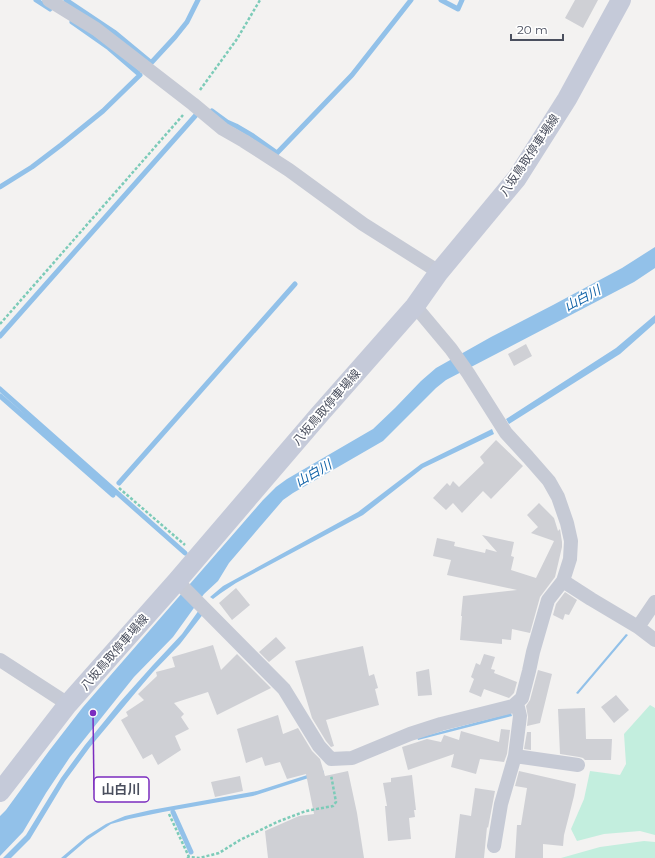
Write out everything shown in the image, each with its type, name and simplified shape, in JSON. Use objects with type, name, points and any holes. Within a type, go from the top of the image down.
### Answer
[{"type":"main road","name":"八坂鳥取停車場線","points":[[0,792],[68,704],[177,581],[324,409],[415,306],[439,272],[517,178],[567,99],[621,0]]},
{"type":"street","points":[[49,0],[96,29],[194,100],[223,129],[289,170],[363,224],[439,272]]},
{"type":"street","points":[[177,581],[284,689],[319,746],[331,759],[352,758],[422,730],[514,706],[522,698],[548,600],[563,581],[570,559],[571,541],[567,523],[558,497],[549,481],[506,433],[451,349],[415,306]]},
{"type":"street","points":[[563,581],[591,600],[638,627],[655,640]]},
{"type":"street","points":[[638,627],[655,602]]},
{"type":"street","points":[[0,660],[68,704]]},
{"type":"street","points":[[494,846],[501,804],[515,756],[520,716],[517,703]]},
{"type":"street","points":[[515,756],[578,765]]},
{"type":"path","points":[[0,324],[194,100],[237,39],[260,0]]},
{"type":"path","points":[[119,488],[198,556]]},
{"type":"path","points":[[169,814],[188,858],[199,858],[219,853],[240,840],[276,822],[306,811],[333,806],[336,802],[327,755]]},
{"type":"green space","points":[[650,705],[655,708],[655,835],[640,831],[604,834],[577,841],[571,829],[584,799],[590,771],[620,775],[626,764],[624,734]]},
{"type":"green space","points":[[644,841],[655,842],[655,858],[561,858],[600,847]]},
{"type":"water","points":[[655,247],[655,268],[634,282],[446,380],[436,388],[383,441],[283,500],[229,563],[218,581],[204,594],[173,637],[134,677],[70,757],[46,793],[23,832],[0,856],[0,816],[83,707],[276,487],[287,479],[373,429],[436,368],[491,337],[622,268]]},
{"type":"water","points":[[655,315],[655,323],[620,354],[509,424],[506,419],[616,348]]},
{"type":"water","points":[[492,429],[494,434],[423,468],[363,515],[236,583],[213,599],[210,597],[223,586],[358,512],[421,464]]},
{"type":"water","points":[[199,610],[204,613],[180,644],[153,672],[90,747],[65,781],[30,839],[11,858],[3,858],[26,835],[61,778],[85,745],[120,702],[182,634]]},
{"type":"water","points":[[626,634],[628,635],[578,694],[576,693]]},
{"type":"water","points":[[511,713],[512,716],[418,740],[417,738]]},
{"type":"water","points":[[323,770],[324,773],[253,796],[163,812],[111,824],[87,840],[66,858],[61,858],[87,836],[106,824],[125,816],[257,791]]},
{"type":"building","points":[[575,0],[598,0],[583,28],[565,18]]},
{"type":"building","points":[[526,344],[532,356],[514,366],[508,354]]},
{"type":"building","points":[[496,440],[523,466],[491,499],[483,491],[462,513],[453,503],[446,510],[433,498],[447,483],[450,486],[453,481],[459,487],[484,463],[480,457]]},
{"type":"building","points":[[539,503],[554,518],[558,531],[560,529],[562,547],[555,577],[540,597],[530,633],[512,629],[511,640],[502,639],[502,644],[460,640],[463,596],[517,590],[447,575],[451,560],[433,556],[437,538],[455,542],[454,546],[485,553],[486,549],[497,552],[482,535],[514,542],[511,556],[514,557],[511,570],[536,578],[554,541],[531,533],[538,527],[527,515]]},
{"type":"building","points":[[236,588],[250,605],[232,620],[219,603]]},
{"type":"building","points":[[565,592],[577,600],[569,615],[565,614],[563,620],[553,615],[556,604]]},
{"type":"building","points":[[276,637],[286,648],[269,662],[259,652]]},
{"type":"building","points":[[213,645],[221,670],[237,654],[271,688],[217,715],[208,692],[174,703],[184,714],[181,717],[189,729],[175,736],[181,750],[158,765],[152,754],[143,759],[121,720],[128,716],[126,712],[144,700],[138,694],[157,676],[156,672],[175,667],[172,657]]},
{"type":"building","points":[[363,646],[369,676],[374,674],[378,688],[375,689],[379,705],[326,720],[334,746],[331,747],[312,718],[295,661]]},
{"type":"building","points":[[484,654],[495,657],[491,669],[495,670],[494,673],[517,682],[514,693],[509,698],[484,689],[481,697],[469,692],[474,679],[471,677],[476,663],[480,665]]},
{"type":"building","points":[[429,669],[432,695],[418,696],[416,672]]},
{"type":"building","points":[[538,670],[552,674],[540,723],[527,726],[528,717],[526,706],[530,700]]},
{"type":"building","points":[[616,695],[629,710],[614,723],[601,707]]},
{"type":"building","points":[[585,708],[586,739],[612,739],[611,760],[585,760],[579,757],[560,754],[558,709]]},
{"type":"building","points":[[278,715],[283,734],[298,728],[312,751],[320,759],[325,776],[348,771],[357,813],[364,858],[268,858],[265,831],[299,816],[314,814],[306,774],[287,779],[280,762],[265,766],[262,757],[246,763],[237,729]]},
{"type":"building","points":[[501,729],[510,730],[507,754],[504,762],[480,759],[476,774],[451,767],[454,754],[408,770],[402,747],[427,739],[441,742],[444,735],[459,740],[461,731],[499,742]]},
{"type":"building","points":[[527,732],[531,732],[531,750],[524,749]]},
{"type":"building","points":[[519,771],[576,784],[564,835],[563,846],[543,844],[543,858],[515,858],[517,825],[521,825],[527,788],[515,786]]},
{"type":"building","points":[[412,775],[416,810],[414,810],[415,817],[409,818],[411,839],[388,841],[385,806],[387,806],[383,783],[391,782],[391,778]]},
{"type":"building","points":[[240,776],[243,791],[215,797],[211,782]]},
{"type":"building","points":[[475,788],[495,791],[488,828],[487,827],[484,858],[455,858],[460,814],[471,816]]},
{"type":"waterway","points":[[36,0],[50,9]]},
{"type":"waterway","points":[[66,0],[114,32],[149,61]]},
{"type":"waterway","points":[[151,63],[187,22],[198,0]]},
{"type":"waterway","points":[[212,111],[227,122],[253,136],[277,153],[352,75],[411,0]]},
{"type":"waterway","points":[[441,0],[458,9],[462,0]]},
{"type":"waterway","points":[[72,22],[109,48],[138,73]]},
{"type":"waterway","points":[[0,187],[32,167],[61,145],[103,111],[140,75]]},
{"type":"waterway","points":[[0,336],[196,115]]},
{"type":"waterway","points":[[119,483],[295,284]]},
{"type":"waterway","points":[[0,389],[185,553]]},
{"type":"waterway","points":[[0,396],[113,495]]},
{"type":"waterway","points":[[173,812],[191,852]]},
{"type":"place","name":"山白川","points":[[93,713]]}]
